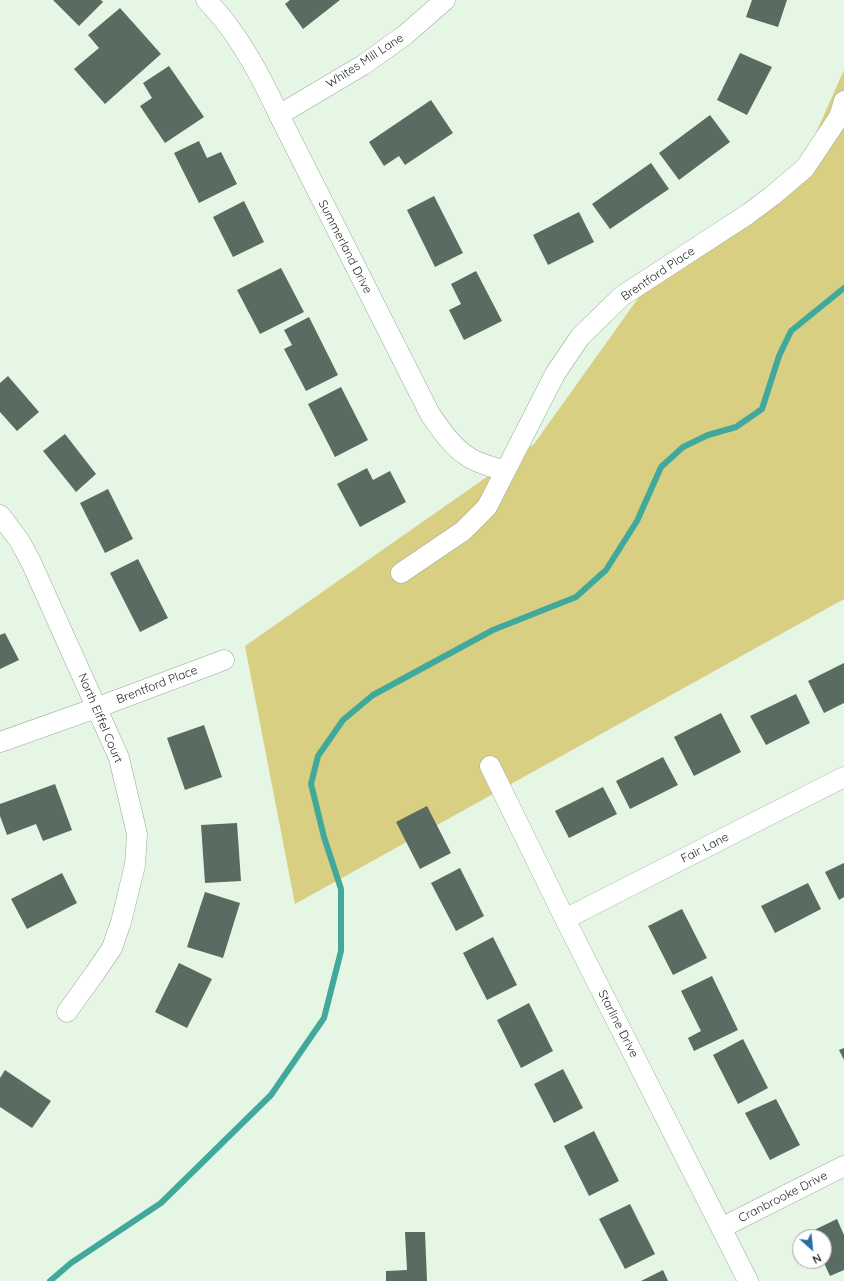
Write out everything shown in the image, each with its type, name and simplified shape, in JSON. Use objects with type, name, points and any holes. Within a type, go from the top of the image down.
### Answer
[{"type":"street","name":"Summerland Drive","points":[[206,0],[217,10],[237,37],[267,89],[430,414],[447,439],[459,450],[470,458],[505,471]]},
{"type":"street","name":"Whites Mill Lane","points":[[279,115],[363,65],[405,35],[445,0]]},
{"type":"street","name":"Brentford Place","points":[[401,573],[463,531],[487,507],[555,374],[580,336],[622,296],[748,214],[805,168],[840,117],[844,101]]},
{"type":"street","name":"North Eiffel Court","points":[[0,515],[19,540],[39,580],[119,758],[137,834],[135,865],[121,922],[112,948],[96,973],[67,1012]]},
{"type":"street","name":"Brentford Place","points":[[0,742],[224,660]]},
{"type":"street","name":"Starline Drive","points":[[490,766],[565,919],[748,1281]]},
{"type":"street","name":"Fair Lane","points":[[565,919],[844,777]]},
{"type":"street","name":"Cranbrooke Drive","points":[[721,1228],[844,1166]]},
{"type":"shaded area","points":[[844,70],[844,599],[295,904],[245,646],[534,444],[649,283],[790,191]]},
{"type":"building","points":[[53,0],[101,0],[103,2],[79,26]]},
{"type":"building","points":[[290,0],[340,0],[303,29],[285,4]]},
{"type":"building","points":[[752,0],[787,0],[778,27],[746,17]]},
{"type":"building","points":[[120,8],[161,54],[105,104],[74,69],[99,48],[88,35]]},
{"type":"building","points":[[740,53],[772,67],[747,115],[717,100]]},
{"type":"building","points":[[169,66],[204,117],[165,143],[140,106],[152,98],[143,83]]},
{"type":"building","points":[[431,100],[453,133],[405,165],[399,156],[384,166],[369,142]]},
{"type":"building","points":[[710,115],[730,142],[679,180],[659,153]]},
{"type":"building","points":[[199,141],[207,158],[221,152],[237,184],[199,203],[174,153]]},
{"type":"building","points":[[651,163],[669,189],[610,229],[592,204]]},
{"type":"building","points":[[434,196],[463,253],[435,267],[407,210]]},
{"type":"building","points":[[244,201],[264,242],[233,257],[213,217]]},
{"type":"building","points":[[579,212],[594,242],[548,265],[533,235]]},
{"type":"building","points":[[281,268],[304,312],[260,334],[237,290]]},
{"type":"building","points":[[476,271],[502,321],[464,340],[449,310],[461,304],[451,284]]},
{"type":"building","points":[[309,317],[338,375],[306,391],[284,349],[292,345],[284,330]]},
{"type":"building","points":[[8,376],[39,412],[17,431],[0,412],[0,383]]},
{"type":"building","points":[[341,387],[368,440],[335,457],[308,404]]},
{"type":"building","points":[[65,434],[96,474],[76,492],[43,451]]},
{"type":"building","points":[[367,468],[373,480],[390,471],[406,502],[360,527],[337,484]]},
{"type":"building","points":[[108,489],[133,539],[105,553],[80,503]]},
{"type":"building","points":[[138,559],[168,618],[140,632],[110,573]]},
{"type":"building","points":[[5,633],[19,660],[0,669],[0,635]]},
{"type":"building","points":[[844,663],[844,703],[824,713],[808,681]]},
{"type":"building","points":[[796,694],[810,723],[766,745],[750,716]]},
{"type":"building","points":[[721,713],[741,752],[694,776],[674,737]]},
{"type":"building","points":[[204,725],[222,777],[185,790],[167,738]]},
{"type":"building","points":[[663,757],[678,785],[630,809],[616,781]]},
{"type":"building","points":[[55,784],[72,830],[43,841],[36,824],[7,835],[0,816],[0,804]]},
{"type":"building","points":[[603,787],[617,814],[569,838],[555,811]]},
{"type":"building","points":[[427,806],[451,853],[420,869],[396,822]]},
{"type":"building","points":[[237,823],[241,881],[205,883],[201,825]]},
{"type":"building","points":[[844,863],[844,897],[839,900],[825,872]]},
{"type":"building","points":[[460,868],[484,916],[456,931],[431,883]]},
{"type":"building","points":[[62,873],[77,903],[27,929],[11,899]]},
{"type":"building","points":[[808,883],[821,909],[775,933],[761,906]]},
{"type":"building","points":[[205,892],[240,903],[223,958],[187,947]]},
{"type":"building","points":[[682,909],[707,958],[673,975],[648,926]]},
{"type":"building","points":[[493,937],[517,985],[487,1000],[463,953]]},
{"type":"building","points":[[179,963],[212,979],[187,1028],[155,1012]]},
{"type":"building","points":[[712,976],[738,1030],[694,1051],[688,1038],[701,1031],[681,991]]},
{"type":"building","points":[[529,1003],[553,1051],[521,1068],[497,1020]]},
{"type":"building","points":[[743,1039],[768,1088],[738,1104],[713,1055]]},
{"type":"building","points":[[844,1048],[844,1060],[839,1050]]},
{"type":"building","points":[[563,1069],[583,1108],[554,1123],[534,1084]]},
{"type":"building","points":[[5,1070],[51,1101],[32,1128],[0,1107],[0,1078]]},
{"type":"building","points":[[776,1099],[800,1145],[770,1160],[745,1113]]},
{"type":"building","points":[[594,1131],[619,1181],[589,1196],[564,1146]]},
{"type":"building","points":[[630,1204],[655,1254],[625,1269],[599,1219]]},
{"type":"building","points":[[837,1219],[844,1235],[844,1270],[830,1276],[827,1269],[832,1269],[832,1229],[816,1229]]},
{"type":"building","points":[[405,1232],[425,1232],[427,1281],[386,1281],[386,1271],[407,1270]]},
{"type":"building","points":[[663,1270],[668,1281],[641,1281]]},
{"type":"waterway","points":[[50,1281],[71,1263],[161,1203],[271,1095],[324,1018],[341,951],[341,889],[324,837],[311,784],[318,756],[343,720],[373,695],[493,630],[576,597],[606,570],[637,521],[661,467],[683,447],[708,435],[736,427],[762,409],[779,356],[791,331],[844,288]]}]
